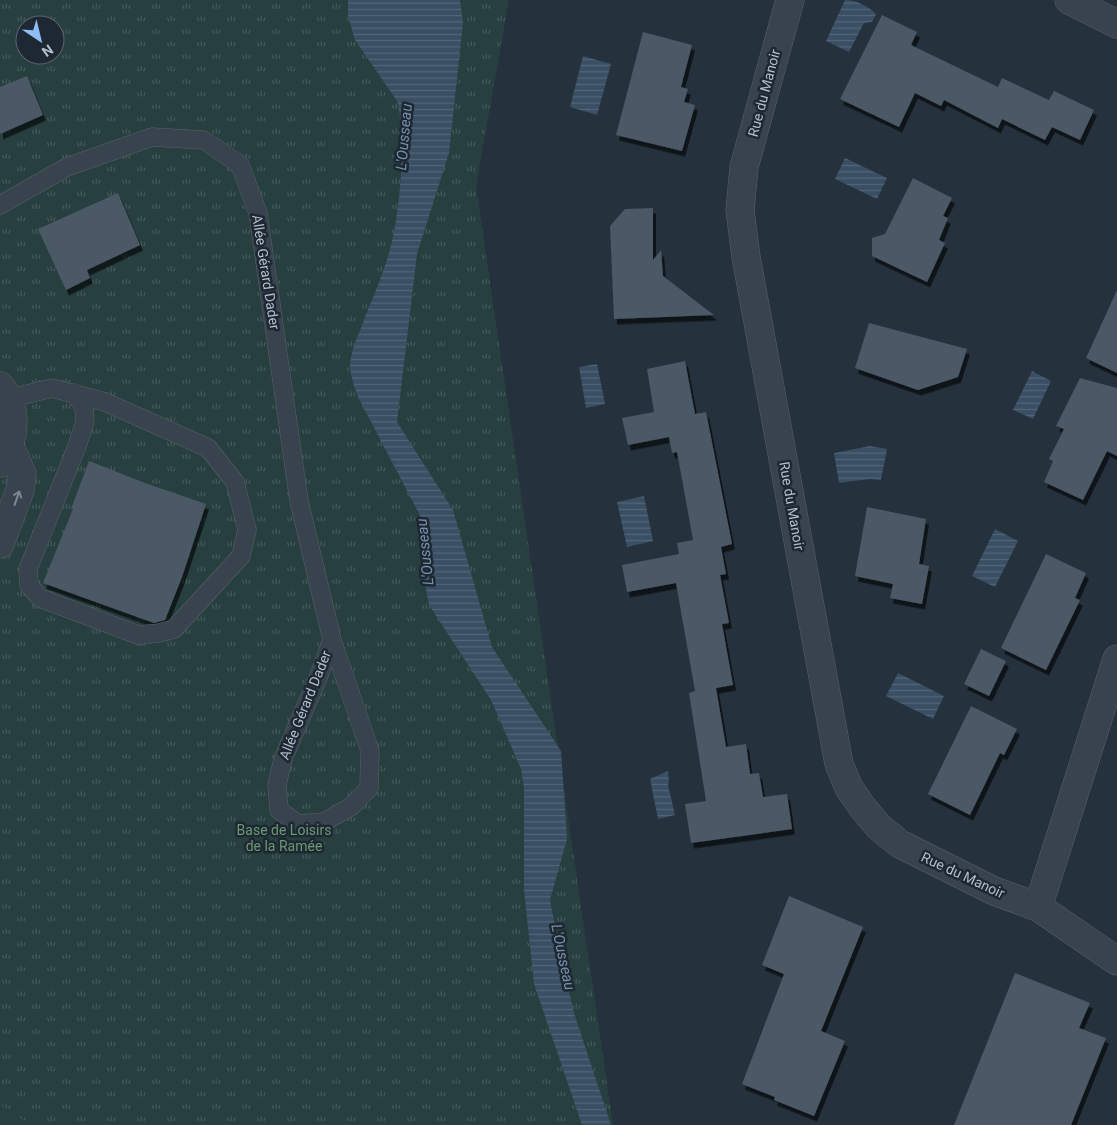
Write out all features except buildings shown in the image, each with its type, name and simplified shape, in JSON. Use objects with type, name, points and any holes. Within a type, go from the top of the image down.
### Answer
[{"type":"street","name":"Rue du Manoir","points":[[790,0],[744,166],[740,210],[746,257],[839,764],[849,788],[863,808],[879,827],[900,844],[994,890],[1038,907],[1117,961]]},
{"type":"street","points":[[1069,0],[1117,24]]},
{"type":"street","points":[[0,544],[15,505],[22,474],[5,456],[14,428],[12,410],[4,392]]},
{"type":"street","points":[[1038,907],[1117,659]]},
{"type":"lane","name":"Allée Gérard Dader","points":[[0,205],[66,167],[152,137],[204,140],[240,165],[258,213],[299,501],[332,640],[370,751],[369,788],[352,806],[324,822],[298,824],[279,810],[277,784],[282,759],[318,678],[332,640]]},
{"type":"lane","points":[[4,392],[52,388],[105,402],[208,448],[235,482],[247,530],[240,556],[174,629],[159,634],[138,635],[40,598],[29,585],[28,569],[78,446],[85,422],[84,407],[74,394]]},
{"type":"green space","name":"Base de Loisirs de la Ramée","points":[[0,0],[509,0],[476,186],[613,1125],[0,1125]]},
{"type":"green space","points":[[0,1105],[31,1125],[0,1125]]},
{"type":"water","name":"L'Ousseau","points":[[348,0],[460,0],[463,23],[449,153],[417,254],[397,422],[453,510],[492,647],[561,751],[567,839],[550,900],[574,1013],[611,1125],[582,1125],[534,984],[524,889],[524,788],[521,769],[491,700],[429,605],[424,579],[427,549],[425,525],[358,397],[351,375],[350,363],[354,347],[384,269],[394,234],[401,174],[402,133],[397,101],[355,40],[348,16]]},
{"type":"water","points":[[845,0],[862,4],[876,14],[872,22],[864,23],[849,52],[826,41]]},
{"type":"water","points":[[583,56],[611,64],[597,115],[570,107]]},
{"type":"water","points":[[845,158],[887,178],[877,199],[835,179]]},
{"type":"water","points":[[597,364],[605,404],[586,408],[579,367]]},
{"type":"water","points":[[1032,371],[1051,381],[1033,419],[1013,410]]},
{"type":"water","points":[[870,446],[887,449],[881,480],[870,479],[839,483],[834,453]]},
{"type":"water","points":[[644,496],[653,541],[627,547],[617,502]]},
{"type":"water","points":[[995,529],[1018,541],[995,587],[972,576]]},
{"type":"water","points":[[898,673],[944,696],[933,719],[886,696]]},
{"type":"water","points":[[668,771],[668,785],[675,815],[658,819],[650,779]]}]
